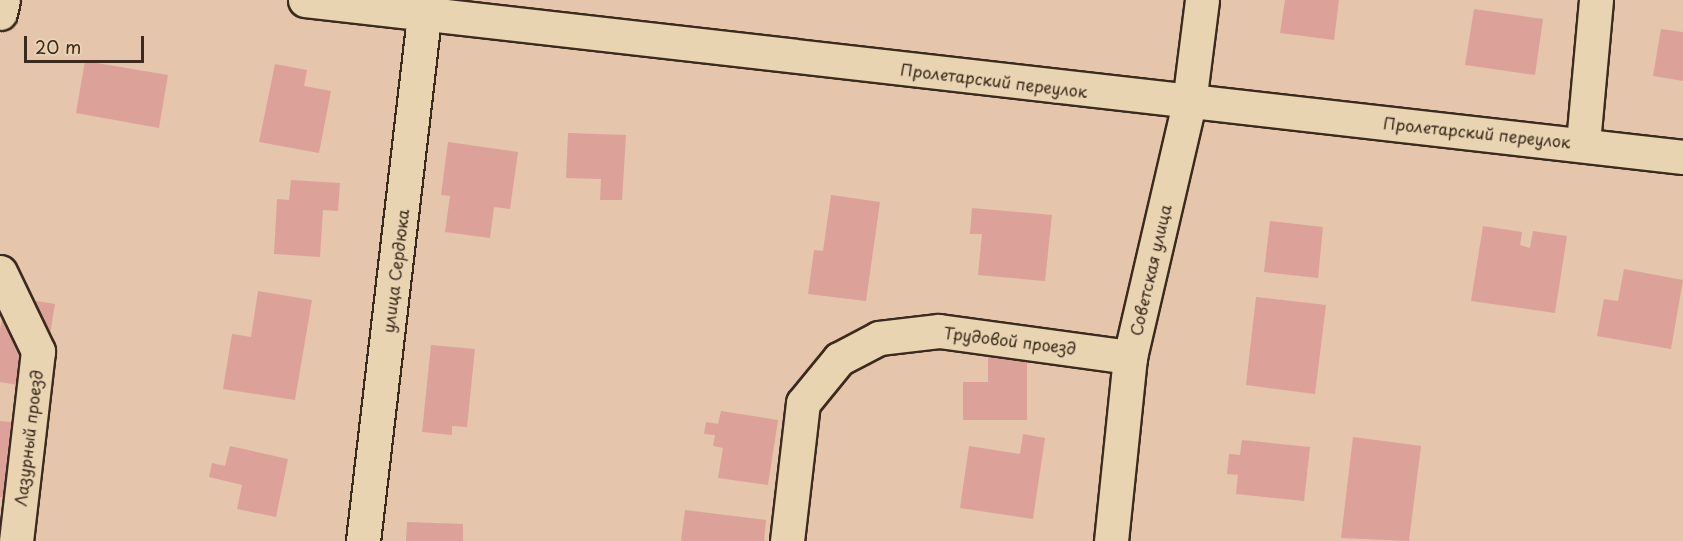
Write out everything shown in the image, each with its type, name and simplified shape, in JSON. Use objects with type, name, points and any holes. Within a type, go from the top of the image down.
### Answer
[{"type":"street","points":[[0,13],[3,0]]},
{"type":"street","name":"Пролетарский переулок","points":[[305,0],[426,7],[1189,103],[1583,143],[1683,157]]},
{"type":"street","name":"Советская улица","points":[[1111,541],[1130,357],[1189,103],[1202,0]]},
{"type":"street","points":[[1583,143],[1596,0]]},
{"type":"street","name":"улица Сердюка","points":[[363,541],[426,7]]},
{"type":"street","name":"Лазурный проезд","points":[[0,272],[38,351],[16,541]]},
{"type":"street","name":"Трудовой проезд","points":[[787,541],[803,403],[838,359],[879,338],[939,331],[1130,357]]},
{"type":"building","points":[[1285,0],[1339,0],[1334,40],[1280,33]]},
{"type":"building","points":[[1474,9],[1543,19],[1535,75],[1465,65]]},
{"type":"building","points":[[1661,29],[1683,32],[1683,81],[1653,76]]},
{"type":"building","points":[[85,61],[168,75],[159,128],[76,113]]},
{"type":"building","points":[[275,64],[307,70],[304,86],[331,91],[319,153],[259,142]]},
{"type":"building","points":[[568,133],[626,135],[622,200],[600,200],[601,179],[566,178]]},
{"type":"building","points":[[448,142],[518,152],[510,209],[494,207],[490,238],[445,232],[450,196],[441,195]]},
{"type":"building","points":[[291,180],[340,183],[338,211],[323,210],[320,257],[274,254],[277,199],[289,200]]},
{"type":"building","points":[[831,195],[880,202],[866,301],[808,294],[814,250],[823,251]]},
{"type":"building","points":[[972,208],[1052,215],[1045,281],[978,275],[982,234],[970,234]]},
{"type":"building","points":[[1270,221],[1323,227],[1318,278],[1264,272]]},
{"type":"building","points":[[1483,226],[1522,232],[1520,245],[1530,248],[1533,231],[1567,236],[1555,313],[1471,301]]},
{"type":"building","points":[[1624,269],[1683,280],[1671,349],[1597,336],[1604,299],[1618,301]]},
{"type":"building","points":[[258,291],[312,300],[295,400],[223,389],[232,334],[251,337]]},
{"type":"building","points":[[6,296],[55,304],[41,389],[0,382],[0,329]]},
{"type":"building","points":[[1256,297],[1326,305],[1315,394],[1246,385]]},
{"type":"building","points":[[431,345],[475,349],[467,427],[452,426],[452,435],[422,432]]},
{"type":"building","points":[[988,356],[1027,356],[1027,420],[963,420],[963,382],[988,382]]},
{"type":"building","points":[[721,411],[778,420],[768,485],[718,478],[723,448],[713,446],[715,435],[704,434],[706,422],[718,424]]},
{"type":"building","points":[[0,421],[39,425],[30,500],[0,497]]},
{"type":"building","points":[[1023,434],[1045,438],[1033,519],[960,508],[969,446],[1020,454]]},
{"type":"building","points":[[1353,437],[1421,446],[1409,541],[1341,538]]},
{"type":"building","points":[[1242,440],[1310,447],[1304,501],[1236,494],[1238,475],[1227,474],[1229,454],[1240,455]]},
{"type":"building","points":[[230,446],[288,459],[276,517],[237,509],[242,485],[209,477],[212,463],[225,466]]},
{"type":"building","points":[[685,510],[766,520],[764,541],[681,541]]},
{"type":"building","points":[[407,522],[463,524],[463,541],[406,541]]}]
